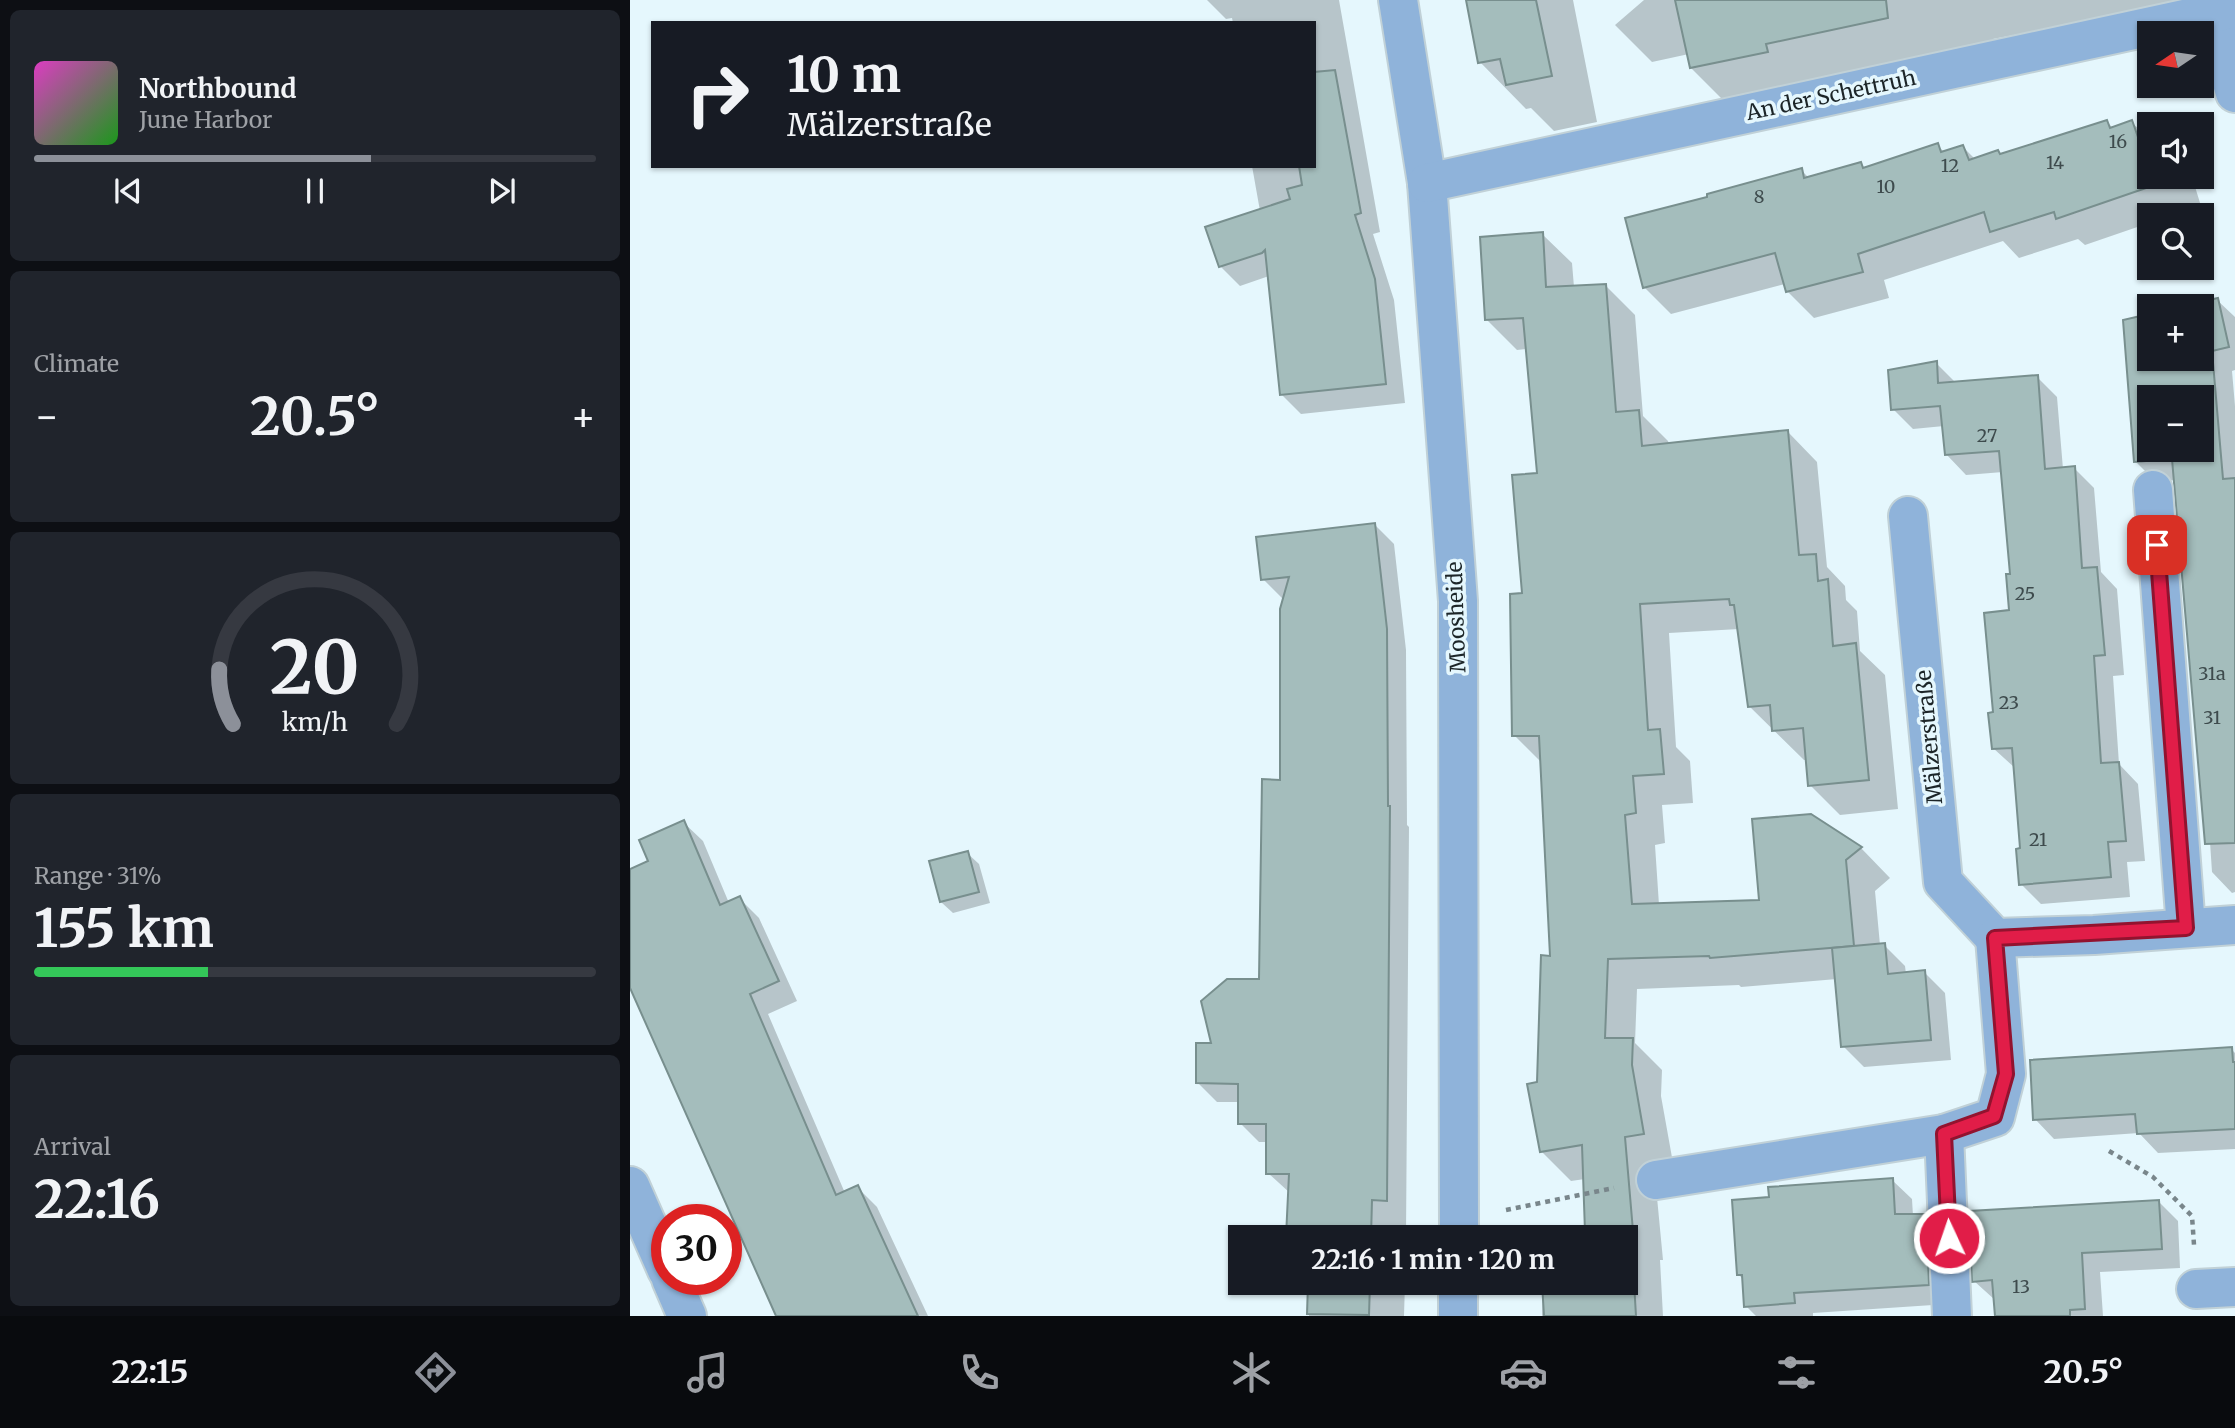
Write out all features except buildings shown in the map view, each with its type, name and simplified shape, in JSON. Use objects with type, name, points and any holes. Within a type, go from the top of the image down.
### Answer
[{"type":"street","name":"Moosheide","points":[[1398,0],[1427,183],[1458,601],[1459,1225]]},
{"type":"street","name":"An der Schettruh","points":[[1427,183],[2224,10]]},
{"type":"street","points":[[2224,10],[2235,93]]},
{"type":"street","points":[[2153,490],[2186,928]]},
{"type":"street","name":"Mälzerstraße","points":[[1908,516],[1943,882],[1995,938]]},
{"type":"street","points":[[1656,1180],[1944,1134],[1994,1116],[2006,1074],[1995,938],[2235,925]]},
{"type":"street","points":[[1944,1134],[1952,1316]]},
{"type":"street","points":[[630,1186],[651,1234]]},
{"type":"street","points":[[2196,1289],[2235,1287]]},
{"type":"street","points":[[678,1295],[687,1316]]},
{"type":"street","points":[[1458,1295],[1458,1316]]},
{"type":"path","points":[[2109,1151],[2153,1177],[2192,1216],[2196,1289]]},
{"type":"path","points":[[1471,1225],[1656,1180]]},
{"type":"route","points":[[1949,1238],[1944,1134],[1994,1116],[2006,1074],[1995,938],[2186,928],[2157,545]]}]
